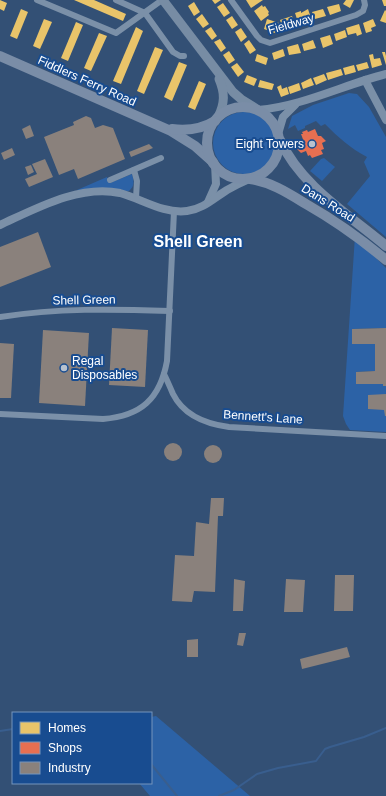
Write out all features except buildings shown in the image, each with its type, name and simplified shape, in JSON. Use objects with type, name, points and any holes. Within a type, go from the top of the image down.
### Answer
[{"type":"main road","points":[[163,0],[215,70],[236,95],[266,115],[273,123],[279,137],[278,151],[274,161],[263,173],[250,179],[237,178],[227,175],[214,163],[209,150],[208,140],[210,130],[222,107],[224,96],[222,86],[215,70]]},
{"type":"main road","name":"Fiddlers Ferry Road","points":[[0,56],[164,128],[184,138],[214,163]]},
{"type":"main road","points":[[217,119],[228,110],[237,107],[247,107],[258,110]]},
{"type":"main road","name":"Fiddlers Ferry Road","points":[[164,128],[191,130],[205,127],[217,119]]},
{"type":"main road","name":"Dans Road","points":[[279,137],[290,160],[302,175],[340,209],[386,246]]},
{"type":"main road","name":"Dans Road","points":[[250,179],[276,187],[326,216],[386,260]]},
{"type":"street","points":[[37,0],[114,33],[118,32],[163,0]]},
{"type":"street","points":[[116,0],[145,13],[173,52],[180,56],[184,56]]},
{"type":"street","name":"Fieldway","points":[[231,0],[257,36],[261,40],[270,43],[356,15],[363,11],[365,5],[364,0]]},
{"type":"street","points":[[258,110],[277,108],[301,102],[386,74]]},
{"type":"street","points":[[365,80],[386,120]]},
{"type":"street","points":[[279,137],[281,122],[286,113],[292,107],[301,102]]},
{"type":"street","points":[[110,180],[161,158]]},
{"type":"street","points":[[208,203],[216,184],[214,163]]},
{"type":"street","points":[[134,170],[138,181],[136,198]]},
{"type":"street","points":[[0,225],[59,200],[84,193],[110,192],[136,198],[160,208],[174,211],[192,210],[208,203],[227,190],[250,179]]},
{"type":"street","points":[[0,414],[103,419],[121,417],[135,412],[147,404],[156,393],[164,374],[167,361],[174,211]]},
{"type":"street","name":"Shell Green","points":[[0,317],[58,310],[85,309],[170,311]]},
{"type":"street","name":"Bennett's Lane","points":[[164,374],[173,394],[184,410],[197,418],[212,424],[386,436]]},
{"type":"shaded area","points":[[349,93],[357,94],[369,107],[386,137],[386,237],[347,204],[370,176],[364,162],[367,157],[344,142],[325,124],[321,126],[316,121],[298,131],[295,125],[288,129],[292,116],[313,105]]},
{"type":"shaded area","points":[[244,112],[256,115],[266,121],[272,131],[275,143],[272,155],[266,165],[256,171],[244,174],[232,171],[222,165],[216,155],[213,143],[216,131],[222,121],[232,115]]},
{"type":"shaded area","points":[[324,158],[335,167],[322,181],[310,171],[321,159]]},
{"type":"shaded area","points":[[132,174],[134,183],[129,191],[77,190],[107,177],[110,183]]},
{"type":"shaded area","points":[[355,236],[386,268],[386,328],[352,329],[353,344],[375,344],[375,371],[356,372],[356,384],[383,384],[383,386],[386,386],[386,432],[350,430],[343,416]]},
{"type":"shaded area","points":[[156,716],[250,796],[150,796],[140,784],[152,784],[152,717]]},
{"type":"waterway","points":[[219,796],[234,790],[257,774],[278,768],[316,761],[325,749],[364,737],[386,728]]},
{"type":"waterway","points":[[0,731],[12,729]]},
{"type":"waterway","points":[[152,765],[177,796]]},
{"type":"place","name":"Eight Towers","points":[[312,144]]},
{"type":"place","name":"Regal Disposables","points":[[64,368]]},
{"type":"district","name":"Shell Green","points":[[198,241]]}]
